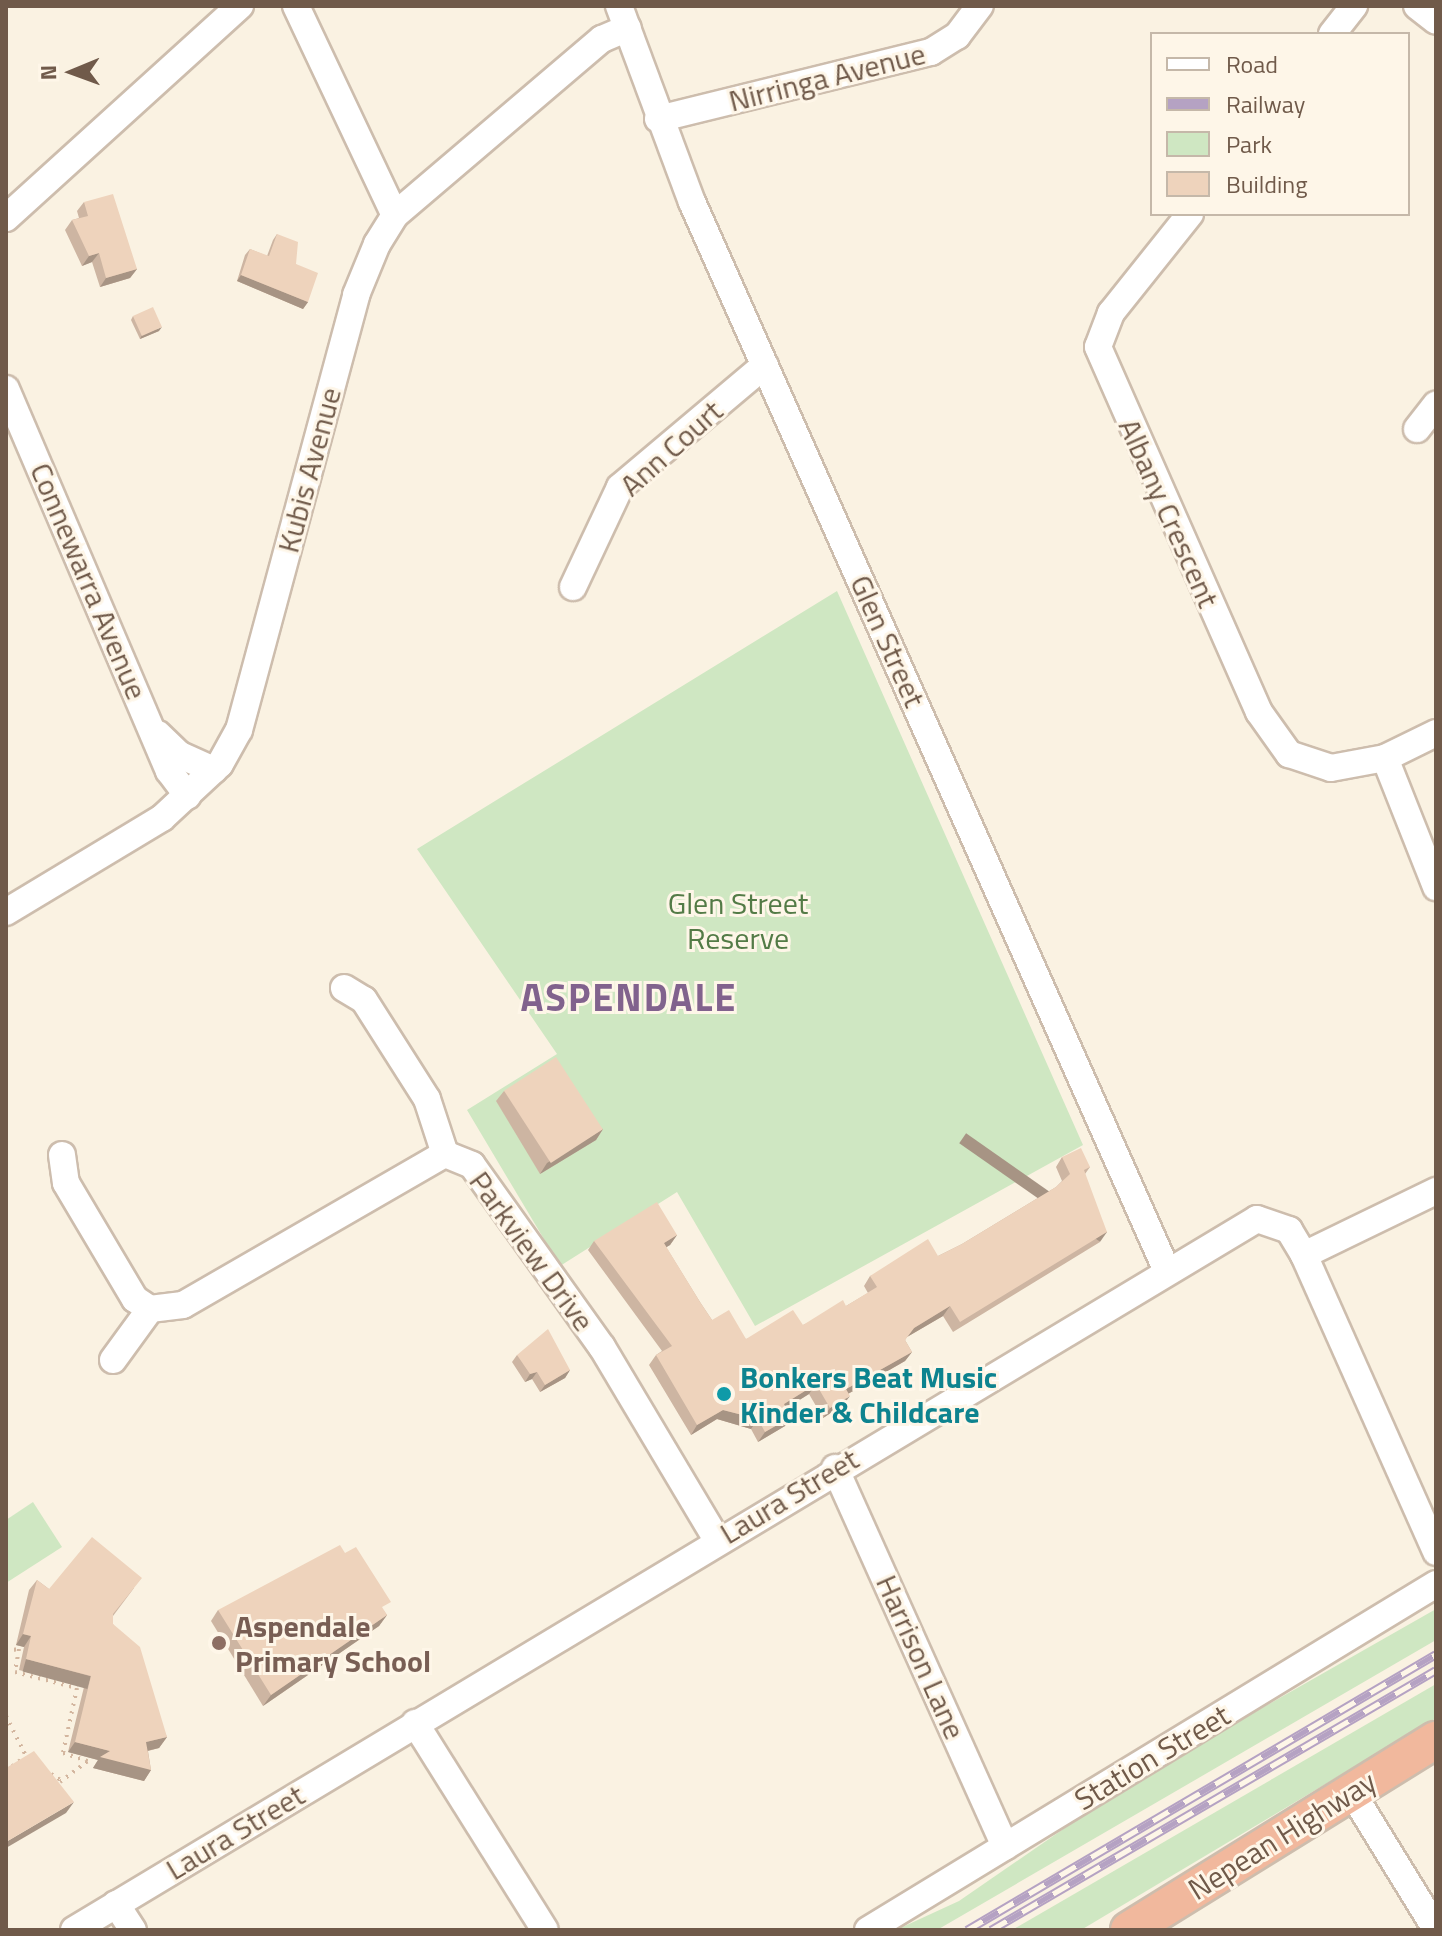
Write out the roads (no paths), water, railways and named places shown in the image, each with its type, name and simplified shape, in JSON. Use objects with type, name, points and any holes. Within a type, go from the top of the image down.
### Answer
[{"type":"highway","name":"Nepean Highway","points":[[1129,1930],[1436,1740]]},
{"type":"street","points":[[6,218],[240,6]]},
{"type":"street","points":[[296,6],[395,215]]},
{"type":"street","name":"Nirringa Avenue","points":[[658,119],[931,52],[957,36],[980,6]]},
{"type":"street","points":[[1334,32],[1354,6]]},
{"type":"street","points":[[1417,6],[1436,21]]},
{"type":"street","name":"Kubis Avenue","points":[[6,912],[188,796],[214,770],[239,730],[356,295],[395,215],[624,17]]},
{"type":"street","name":"Glen Street","points":[[624,17],[658,119],[1167,1271]]},
{"type":"street","name":"Albany Crescent","points":[[1188,216],[1099,331],[1104,369],[1271,737],[1310,764],[1373,762]]},
{"type":"street","name":"Ann Court","points":[[573,587],[620,487],[765,365]]},
{"type":"street","name":"Connewarra Avenue","points":[[6,389],[153,728],[188,796]]},
{"type":"street","points":[[1417,429],[1436,405]]},
{"type":"street","name":"Connewarra Avenue","points":[[153,728],[180,755],[214,770]]},
{"type":"street","points":[[1436,733],[1373,762],[1408,824],[1436,887]]},
{"type":"street","points":[[344,988],[364,1000],[427,1099],[445,1154]]},
{"type":"street","name":"Parkview Drive","points":[[150,1309],[183,1305],[445,1154],[472,1165],[602,1347],[717,1540]]},
{"type":"street","points":[[62,1155],[66,1183],[135,1299],[150,1309],[113,1360]]},
{"type":"street","points":[[1304,1255],[1436,1191]]},
{"type":"street","name":"Laura Street","points":[[74,1930],[835,1468],[1257,1219],[1289,1230],[1304,1255],[1436,1552]]},
{"type":"street","name":"Harrison Lane","points":[[835,1468],[1005,1847]]},
{"type":"street","name":"Station Street","points":[[868,1930],[1436,1584]]},
{"type":"street","points":[[415,1723],[545,1930]]},
{"type":"street","points":[[1351,1791],[1436,1929]]},
{"type":"street","points":[[116,1904],[133,1930]]},
{"type":"railway","points":[[967,1930],[1436,1654]]},
{"type":"railway","points":[[991,1930],[1436,1670]]},
{"type":"place","name":"Bonkers Beat Music Kinder & Childcare","points":[[724,1394]]},
{"type":"place","name":"Aspendale Primary School","points":[[219,1643]]},
{"type":"district","name":"ASPENDALE","points":[[629,998]]},
{"type":"park label","name":"Glen Street Reserve","points":[[738,920]]}]
